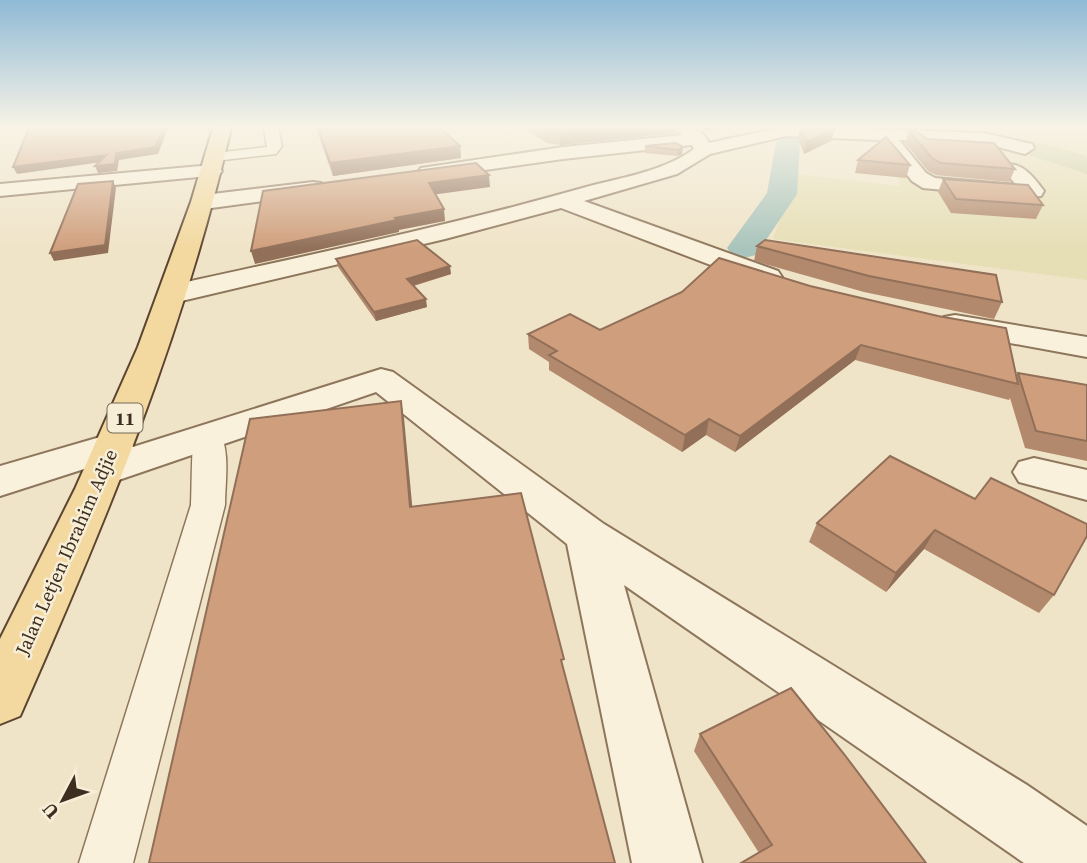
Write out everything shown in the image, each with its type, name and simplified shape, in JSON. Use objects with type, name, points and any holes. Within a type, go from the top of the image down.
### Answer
[{"type":"main road","name":"Jalan Letjen Ibrahim Adjie","points":[[0,697],[85,519],[173,294],[212,168]]},
{"type":"street","points":[[0,190],[178,168]]},
{"type":"street","points":[[238,168],[336,185]]},
{"type":"street","points":[[402,176],[456,168]]},
{"type":"street","points":[[173,294],[563,201],[669,168]]},
{"type":"street","points":[[914,168],[919,177],[930,184],[1032,191],[1013,169]]},
{"type":"street","points":[[563,201],[788,283]]},
{"type":"street","points":[[930,319],[1087,348]]},
{"type":"street","points":[[0,481],[207,436],[381,379],[588,536],[1004,808],[1081,863]]},
{"type":"street","points":[[1034,472],[1087,485]]},
{"type":"street","points":[[588,536],[667,863]]},
{"type":"lane","points":[[106,863],[208,505],[210,458],[207,436]]},
{"type":"shaded area","points":[[894,168],[1087,168],[1087,280],[773,239],[797,174],[900,186]]},
{"type":"green space","points":[[1069,168],[1087,168],[1087,174]]},
{"type":"building","points":[[436,168],[482,168],[489,175],[429,183],[444,209],[251,251],[263,191]]},
{"type":"building","points":[[943,179],[1028,185],[1043,205],[956,199]]},
{"type":"building","points":[[113,181],[105,245],[50,253],[78,184]]},
{"type":"building","points":[[417,240],[450,266],[407,279],[426,299],[374,312],[336,259]]},
{"type":"building","points":[[765,240],[996,275],[1002,302],[869,276],[757,246]]},
{"type":"building","points":[[719,258],[810,286],[938,316],[1006,328],[1018,384],[861,345],[740,436],[709,419],[685,435],[549,355],[557,351],[528,334],[570,314],[600,330],[682,292]]},
{"type":"building","points":[[1018,373],[1087,385],[1087,441],[1036,431]]},
{"type":"building","points":[[401,401],[410,507],[521,493],[564,659],[561,660],[615,863],[149,863],[250,419]]},
{"type":"building","points":[[890,456],[975,499],[991,478],[1087,524],[1087,536],[1054,595],[935,530],[896,573],[817,523]]},
{"type":"building","points":[[791,688],[926,863],[741,863],[772,845],[700,734]]},
{"type":"waterway","points":[[744,248],[782,194],[785,168]]}]
